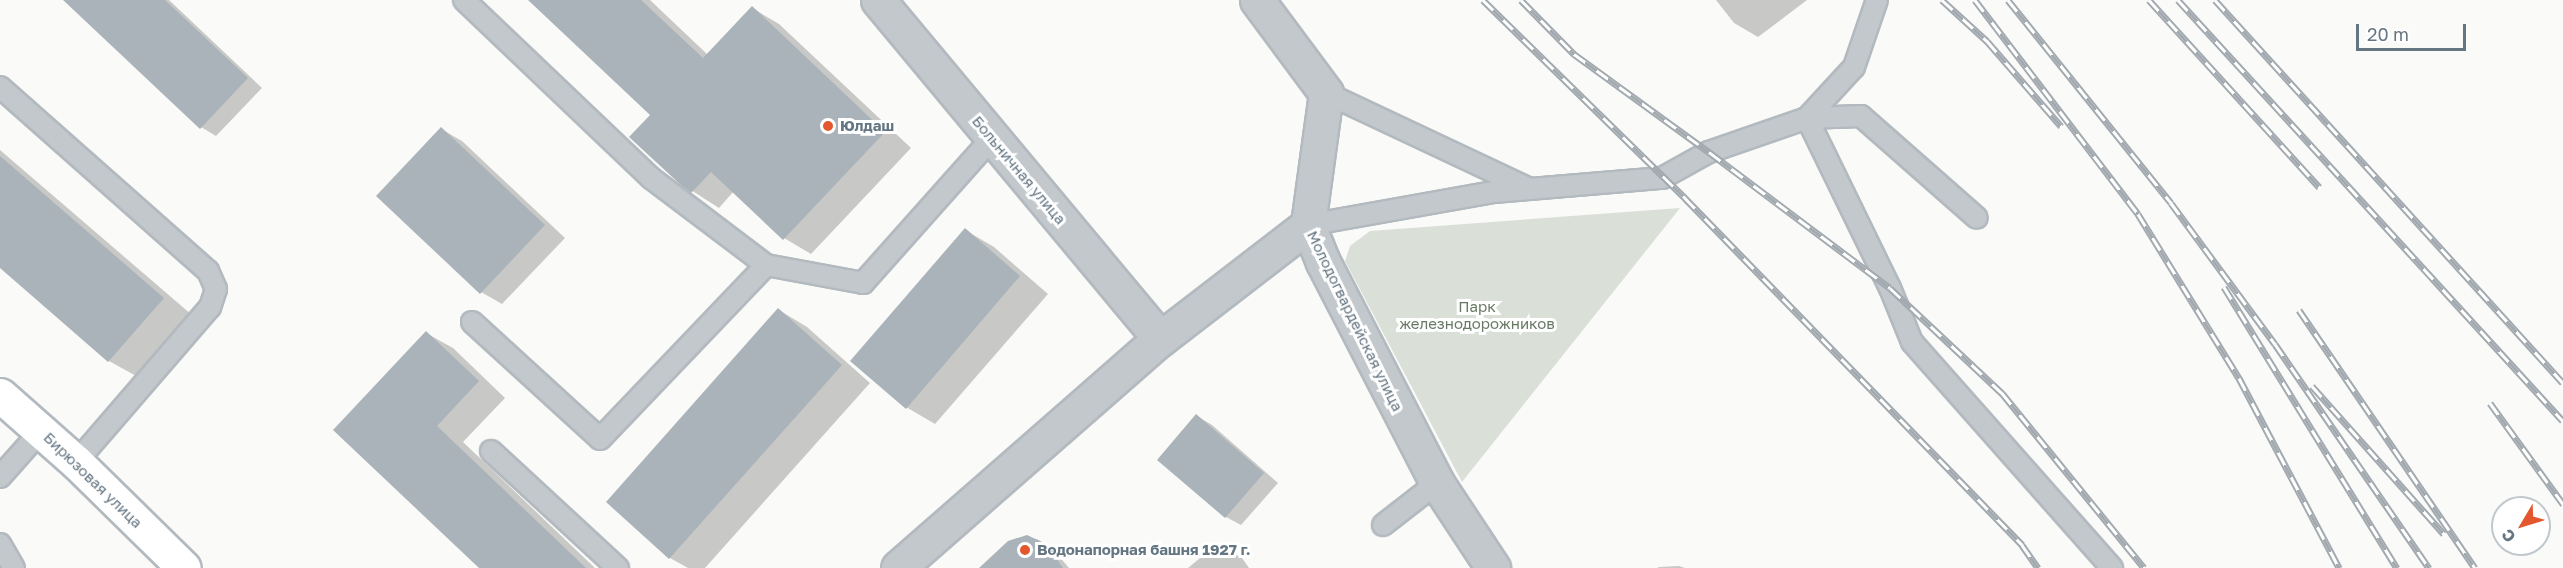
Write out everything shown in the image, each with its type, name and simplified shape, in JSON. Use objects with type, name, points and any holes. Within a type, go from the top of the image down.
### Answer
[{"type":"main road","name":"Бирюзовая улица","points":[[0,395],[76,462],[184,568]]},
{"type":"street","name":"Больничная улица","points":[[878,0],[1160,339]]},
{"type":"street","points":[[1257,0],[1326,93]]},
{"type":"street","name":"Молодогвардейская улица","points":[[1326,93],[1308,225],[1323,262],[1437,483],[1493,568]]},
{"type":"street","points":[[898,568],[1160,339],[1308,225]]},
{"type":"lane","points":[[464,0],[651,178],[766,265],[862,283],[992,138]]},
{"type":"lane","points":[[1807,118],[1854,67],[1877,0]]},
{"type":"lane","points":[[0,87],[208,271],[216,289],[210,307],[76,462]]},
{"type":"lane","points":[[1326,93],[1530,189]]},
{"type":"lane","points":[[1308,225],[1494,192],[1662,178],[1709,152],[1807,118],[1861,116],[1977,218]]},
{"type":"lane","points":[[1807,118],[1890,288],[1912,342],[2112,568]]},
{"type":"lane","points":[[472,322],[600,439],[766,265]]},
{"type":"lane","points":[[0,477],[41,431]]},
{"type":"lane","points":[[491,451],[618,568]]},
{"type":"lane","points":[[1383,525],[1437,483]]},
{"type":"lane","points":[[0,544],[14,568]]},
{"type":"green space","name":"Парк железнодорожников","points":[[1680,208],[1462,482],[1345,261],[1350,246],[1370,231]]},
{"type":"building","points":[[63,0],[165,0],[248,78],[200,129]]},
{"type":"building","points":[[528,0],[641,0],[703,58],[752,6],[885,132],[783,240],[711,172],[691,193],[629,137],[650,115]]},
{"type":"building","points":[[441,127],[545,225],[480,294],[376,196]]},
{"type":"building","points":[[0,156],[164,298],[108,362],[0,268]]},
{"type":"building","points":[[965,228],[1020,276],[906,409],[850,361]]},
{"type":"building","points":[[778,308],[842,365],[669,559],[606,502]]},
{"type":"building","points":[[426,331],[479,381],[437,426],[586,568],[479,568],[333,430]]},
{"type":"building","points":[[1196,414],[1264,473],[1225,518],[1157,460]]},
{"type":"building","name":"Водонапорная башня 1927 г.","points":[[1027,535],[1046,544],[1063,568],[979,568],[1008,541]]},
{"type":"railway","points":[[1483,0],[1685,198],[2022,545],[2038,568]]},
{"type":"railway","points":[[1521,0],[1574,54],[1890,288],[2002,393],[2144,568]]},
{"type":"railway","points":[[1942,0],[1987,41],[2061,126]]},
{"type":"railway","points":[[1975,0],[2138,214],[2239,378],[2339,568]]},
{"type":"railway","points":[[2008,0],[2171,203],[2275,344],[2429,568]]},
{"type":"railway","points":[[2149,0],[2319,187]]},
{"type":"railway","points":[[2178,0],[2563,421]]},
{"type":"railway","points":[[2215,0],[2563,383]]},
{"type":"railway","points":[[2224,287],[2397,568]]},
{"type":"railway","points":[[2299,310],[2475,568]]},
{"type":"railway","points":[[2312,386],[2444,534]]},
{"type":"railway","points":[[2490,403],[2563,504]]},
{"type":"place","name":"Юлдаш","points":[[828,126]]},
{"type":"place","name":"Водонапорная башня 1927 г.","points":[[1025,550]]}]
